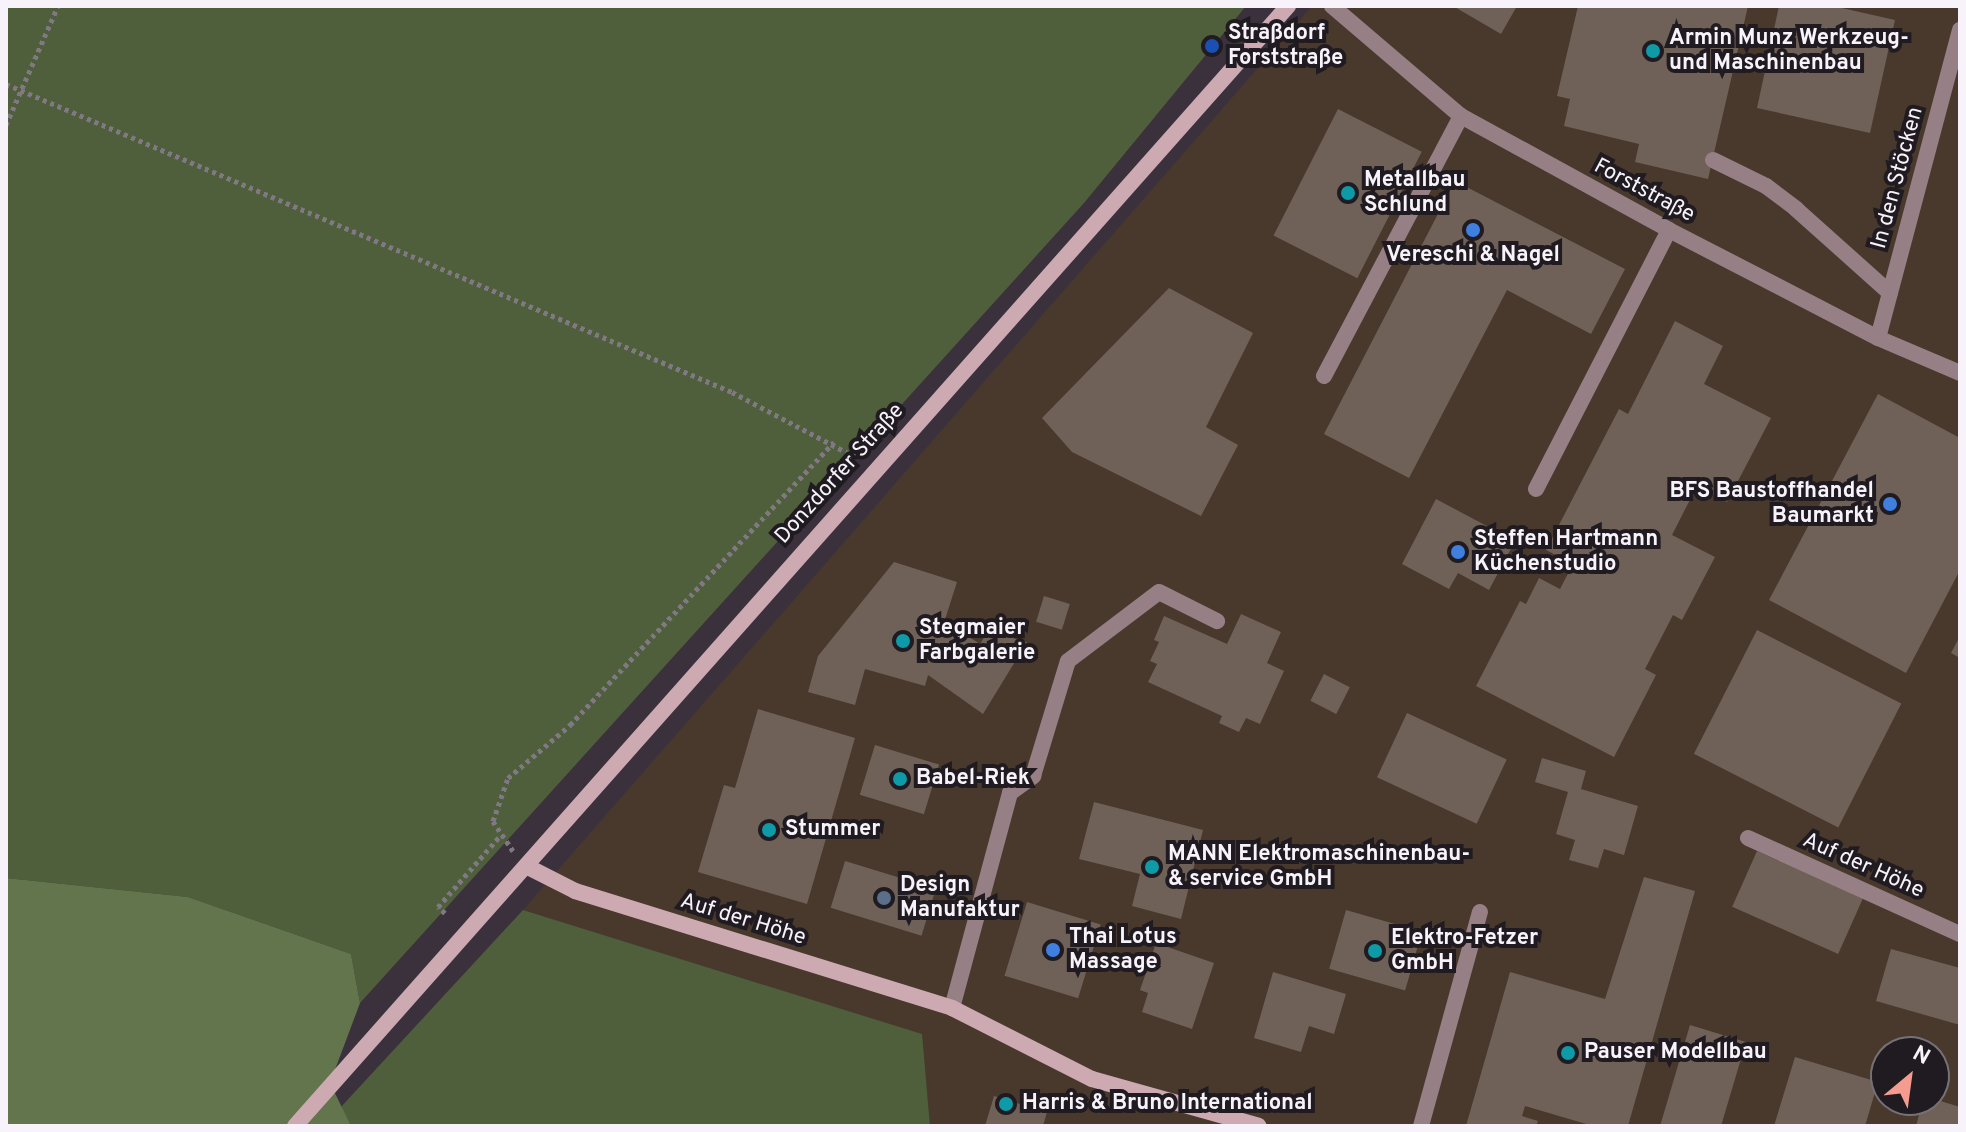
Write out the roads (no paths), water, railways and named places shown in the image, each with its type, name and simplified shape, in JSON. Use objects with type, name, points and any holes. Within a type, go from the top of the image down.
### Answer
[{"type":"main road","name":"Donzdorfer Straße","points":[[295,1126],[426,972],[526,866],[873,470],[1288,6]]},
{"type":"main road","name":"Auf der Höhe","points":[[526,866],[575,891],[952,1008],[1092,1079],[1259,1126]]},
{"type":"street","name":"Forststraße","points":[[1332,6],[1461,116],[1669,230],[1878,338],[1960,373]]},
{"type":"street","name":"In den Stöcken","points":[[1878,338],[1960,30]]},
{"type":"street","points":[[1324,376],[1461,116]]},
{"type":"street","points":[[1713,160],[1752,178],[1796,209],[1890,293]]},
{"type":"street","points":[[1536,489],[1669,230]]},
{"type":"street","points":[[952,1008],[1010,793],[1033,776],[1068,661],[1159,592],[1217,621]]},
{"type":"street","name":"Auf der Höhe","points":[[1748,838],[1960,934]]},
{"type":"street","points":[[1421,1126],[1480,912]]},
{"type":"place","name":"Straßdorf Forststraße","points":[[1212,46]]},
{"type":"place","name":"Armin Munz Werkzeug- und Maschinenbau","points":[[1653,51]]},
{"type":"place","name":"Metallbau Schlund","points":[[1348,193]]},
{"type":"place","name":"Vereschi & Nagel","points":[[1473,230]]},
{"type":"place","name":"BFS Baustoffhandel Baumarkt","points":[[1890,504]]},
{"type":"place","name":"Steffen Hartmann Küchenstudio","points":[[1458,552]]},
{"type":"place","name":"Stegmaier Farbgalerie","points":[[903,641]]},
{"type":"place","name":"Babel-Riek","points":[[900,779]]},
{"type":"place","name":"Stummer","points":[[769,830]]},
{"type":"place","name":"MANN Elektromaschinenbau- & service GmbH","points":[[1152,867]]},
{"type":"place","name":"Design Manufaktur","points":[[884,898]]},
{"type":"place","name":"Thai Lotus Massage","points":[[1053,950]]},
{"type":"place","name":"Elektro-Fetzer GmbH","points":[[1375,951]]},
{"type":"place","name":"Pauser Modellbau","points":[[1568,1053]]},
{"type":"place","name":"Harris & Bruno International","points":[[1006,1104]]}]
